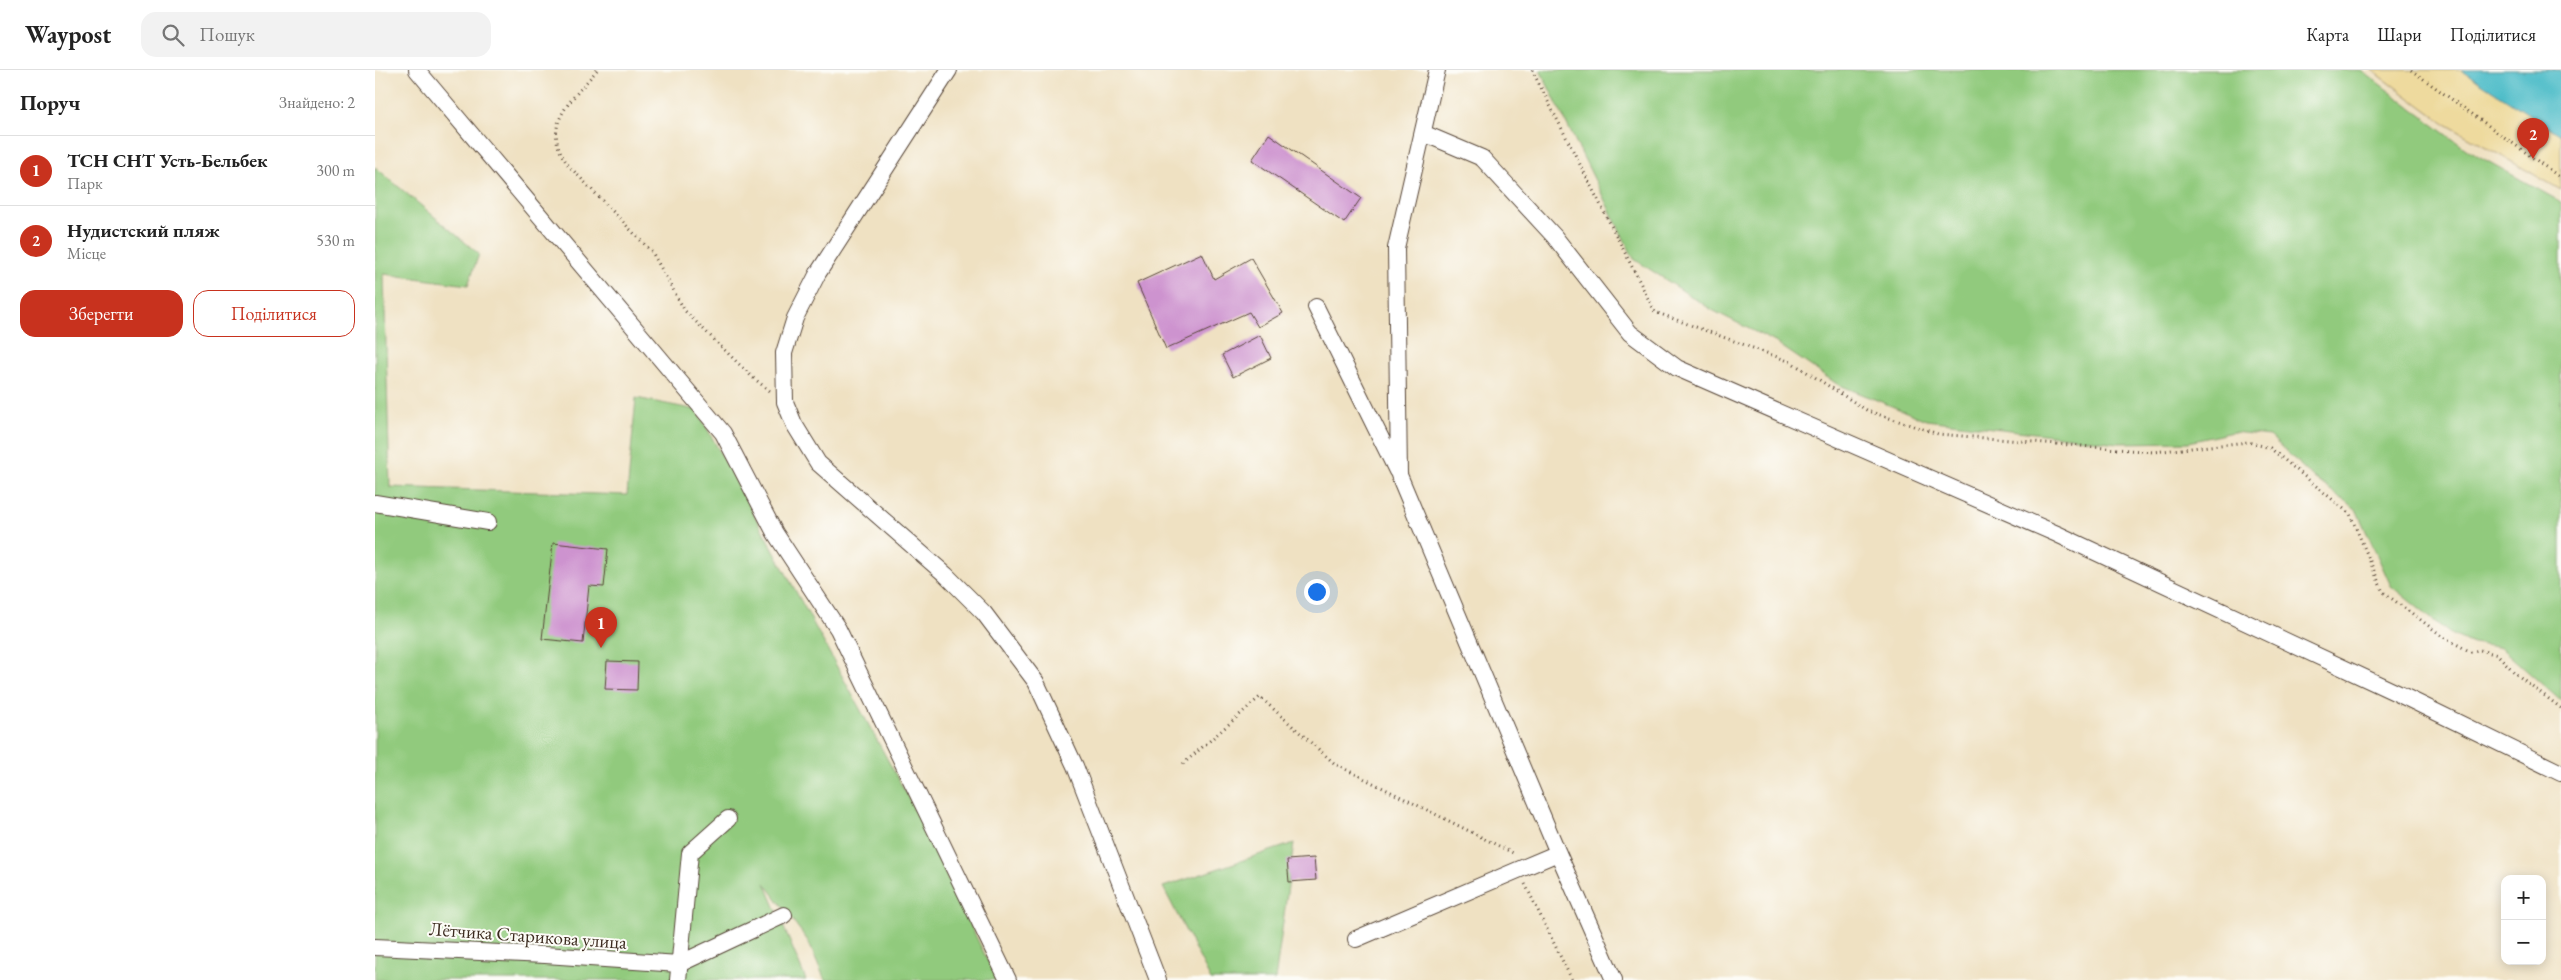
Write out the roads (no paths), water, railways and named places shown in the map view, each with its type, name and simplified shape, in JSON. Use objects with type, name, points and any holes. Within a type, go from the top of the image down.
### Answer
[{"type":"street","points":[[417,70],[723,434],[775,533],[838,629],[1008,980]]},
{"type":"street","points":[[949,70],[818,273],[795,318],[784,353],[785,402],[794,424],[818,463],[972,600],[1036,682],[1075,766],[1158,980]]},
{"type":"street","points":[[1399,476],[1396,248],[1437,70]]},
{"type":"street","points":[[1423,133],[1481,158],[1554,236],[1630,332],[1677,368],[2057,534],[2381,685],[2561,772]]},
{"type":"street","points":[[1316,307],[1399,476],[1558,853],[1615,980]]},
{"type":"street","points":[[375,503],[488,522]]},
{"type":"street","points":[[678,972],[690,853],[728,819]]},
{"type":"street","points":[[1356,940],[1558,853]]},
{"type":"street","points":[[678,972],[784,915]]},
{"type":"street","name":"Лётчика Старикова улица","points":[[375,947],[536,954],[678,972]]},
{"type":"water","points":[[2461,70],[2561,70],[2561,135]]},
{"type":"place","name":"Нудистский пляж","points":[[2533,159]]},
{"type":"place","name":"ТСН СНТ Усть-Бельбек","points":[[601,648]]}]
